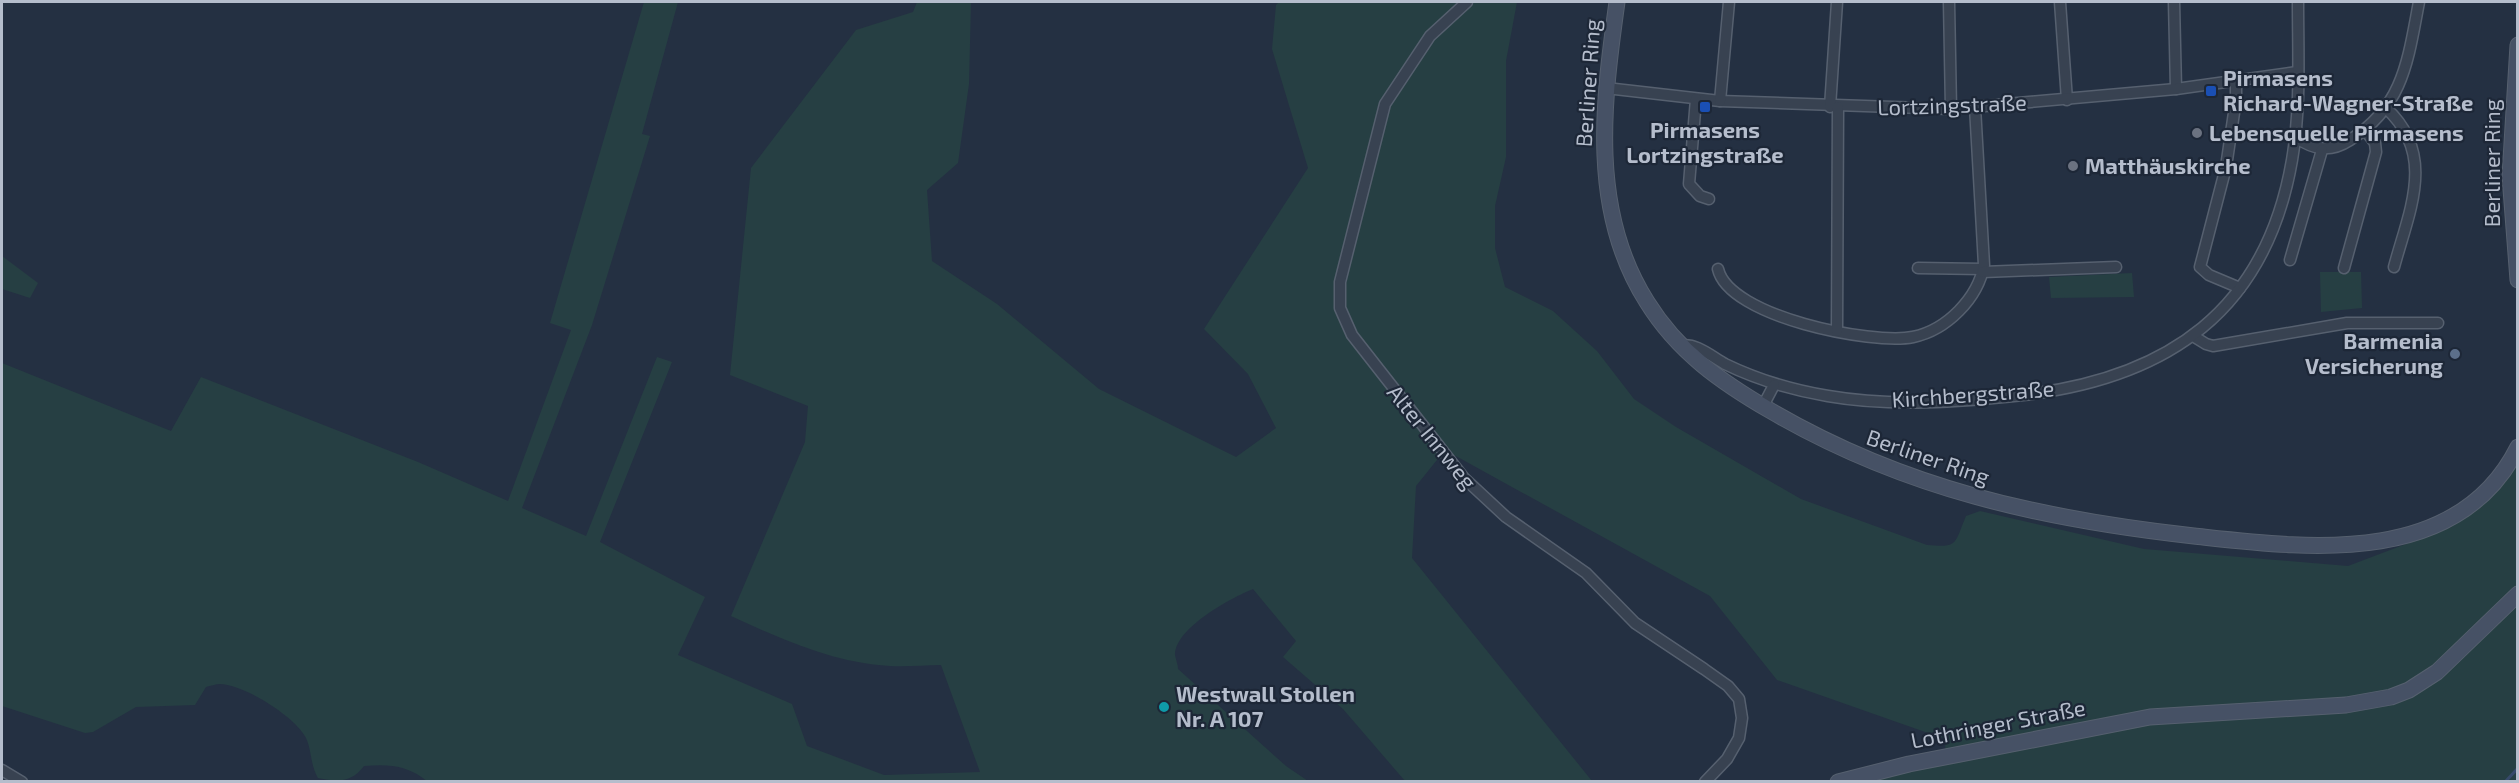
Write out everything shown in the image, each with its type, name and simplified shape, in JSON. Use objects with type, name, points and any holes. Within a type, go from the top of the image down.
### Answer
[{"type":"street","name":"Alter Innweg","points":[[1467,2],[1430,36],[1385,104],[1340,282],[1340,308],[1344,321],[1365,354],[1449,462],[1484,499],[1586,573],[1651,636],[1704,669],[1739,699],[1743,718],[1739,738],[1727,759],[1705,782]]},
{"type":"street","name":"Berliner Ring","points":[[1617,2],[1606,88],[1606,172],[1617,239],[1645,300],[1680,346],[1712,374],[1803,430],[1876,465],[1977,499],[2056,517],[2148,531],[2291,546],[2366,544],[2409,535],[2437,524],[2485,492],[2506,466],[2517,447]]},
{"type":"street","points":[[1720,101],[1729,2]]},
{"type":"street","points":[[1837,2],[1834,107],[1837,331]]},
{"type":"street","points":[[1949,2],[1951,109]]},
{"type":"street","points":[[2060,2],[2067,100]]},
{"type":"street","points":[[2174,2],[2176,89]]},
{"type":"street","name":"Kirchbergstraße","points":[[1680,346],[1695,347],[1774,385],[1832,397],[1893,401],[2017,396],[2079,386],[2124,373],[2165,354],[2193,336],[2240,288],[2271,231],[2288,178],[2295,137],[2298,2]]},
{"type":"street","points":[[2295,137],[2312,148],[2322,150],[2341,146],[2365,130],[2386,108],[2403,75],[2419,2]]},
{"type":"street","name":"Berliner Ring","points":[[2517,45],[2510,176],[2517,280]]},
{"type":"street","name":"Lortzingstraße","points":[[1606,88],[1720,101],[1834,107],[1951,109],[2176,89],[2297,72]]},
{"type":"street","points":[[2236,81],[2236,99],[2226,166],[2200,267],[2209,275],[2240,288]]},
{"type":"street","points":[[1696,99],[1689,184],[1700,196],[1709,199]]},
{"type":"street","points":[[1718,269],[1730,290],[1751,303],[1798,322],[1837,331],[1901,339],[1926,333],[1947,321],[1976,288],[1983,271],[1975,107]]},
{"type":"street","points":[[2386,108],[2396,118],[2410,146],[2417,170],[2394,267]]},
{"type":"street","points":[[2344,268],[2376,152],[2375,143],[2365,130]]},
{"type":"street","points":[[2290,261],[2322,150]]},
{"type":"street","points":[[1918,268],[1983,271],[2116,267]]},
{"type":"street","points":[[2193,336],[2213,346],[2347,323],[2438,323]]},
{"type":"street","points":[[1763,406],[1774,385]]},
{"type":"street","name":"Lothringer Straße","points":[[1838,782],[1909,764],[2169,715],[2346,705],[2391,697],[2409,690],[2437,672],[2517,594]]},
{"type":"street","points":[[2,770],[22,782]]},
{"type":"green space","points":[[644,2],[678,2],[642,134],[650,136],[592,325],[522,508],[586,536],[657,357],[672,362],[600,542],[705,597],[678,655],[792,704],[807,746],[884,775],[980,772],[941,665],[890,666],[849,660],[789,641],[731,616],[805,442],[808,406],[730,375],[751,168],[856,30],[913,12],[917,2],[971,2],[969,84],[958,163],[927,190],[932,261],[997,304],[1099,389],[1236,457],[1276,428],[1248,374],[1204,329],[1308,168],[1272,49],[1276,5],[1279,2],[1517,2],[1506,61],[1506,157],[1495,206],[1495,248],[1505,287],[1553,311],[1597,351],[1634,399],[1676,427],[1801,499],[1927,545],[1950,545],[1957,538],[1966,516],[1980,511],[2144,549],[2348,566],[2451,527],[2496,491],[2512,471],[2517,458],[2517,781],[1864,781],[1946,764],[1945,739],[1777,680],[1710,596],[1445,450],[1416,486],[1412,558],[1592,781],[1405,781],[1343,709],[1283,657],[1296,641],[1253,589],[1206,615],[1184,635],[1177,645],[1175,655],[1178,669],[1286,766],[1308,781],[428,782],[406,769],[382,765],[364,766],[354,776],[344,780],[332,780],[318,778],[306,738],[292,721],[268,703],[230,685],[218,684],[206,687],[195,705],[136,707],[93,732],[85,733],[2,706],[2,363],[171,431],[201,377],[418,462],[508,501],[571,330],[550,323]]},
{"type":"green space","points":[[2,256],[38,283],[30,298],[2,289]]},
{"type":"green space","points":[[2320,272],[2361,272],[2362,308],[2321,312]]},
{"type":"green space","points":[[2132,273],[2134,297],[2051,298],[2049,277]]},
{"type":"waterway","points":[[2505,782],[2518,768]]},
{"type":"place","name":"Pirmasens Richard-Wagner-Straße","points":[[2211,91]]},
{"type":"place","name":"Pirmasens Lortzingstraße","points":[[1705,107]]},
{"type":"place","name":"Lebensquelle Pirmasens","points":[[2197,133]]},
{"type":"place","name":"Matthäuskirche","points":[[2073,166]]},
{"type":"place","name":"Barmenia Versicherung","points":[[2455,354]]},
{"type":"place","name":"Westwall Stollen Nr. A 107","points":[[1164,707]]}]
